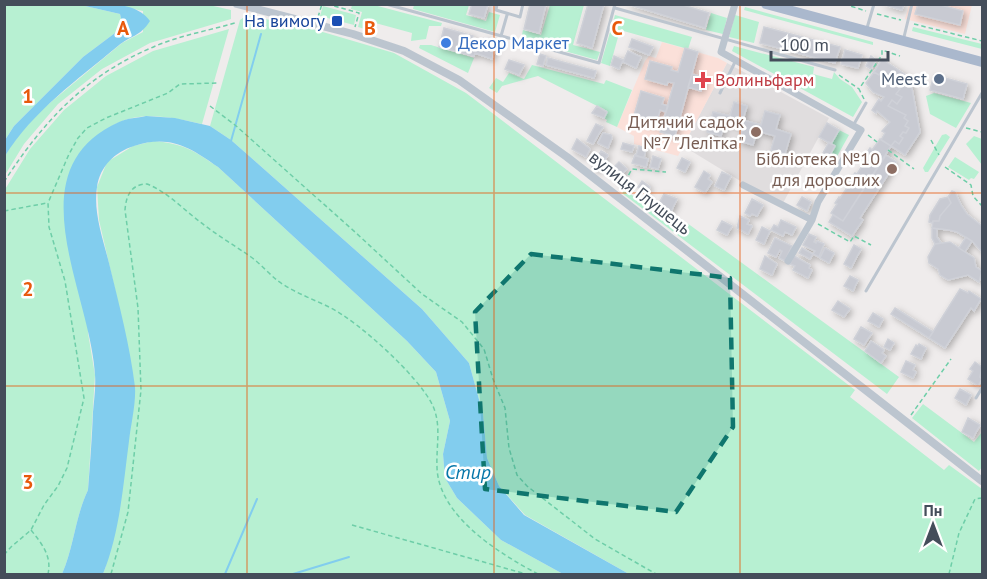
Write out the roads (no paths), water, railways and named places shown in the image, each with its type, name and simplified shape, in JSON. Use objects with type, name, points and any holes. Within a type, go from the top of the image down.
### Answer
[{"type":"main road","points":[[766,4],[982,62]]},
{"type":"street","name":"вулиця Глушець","points":[[237,4],[353,34],[404,51],[459,80],[567,157],[981,477]]},
{"type":"street","points":[[735,4],[721,52],[861,130],[818,202],[812,220],[788,261]]},
{"type":"street","points":[[742,185],[812,220]]},
{"type":"lane","points":[[386,4],[599,63],[615,6],[835,70]]},
{"type":"lane","points":[[497,4],[495,10],[520,17],[524,4]]},
{"type":"lane","points":[[866,32],[874,4]]},
{"type":"lane","points":[[902,42],[912,4]]},
{"type":"lane","points":[[501,36],[508,14]]},
{"type":"lane","points":[[720,93],[736,61]]},
{"type":"lane","points":[[866,291],[982,93]]},
{"type":"lane","points":[[853,125],[866,103]]},
{"type":"lane","points":[[976,398],[982,388]]},
{"type":"water","points":[[110,4],[128,7],[137,10],[150,21],[143,30],[123,42],[42,110],[5,156],[5,140],[14,126],[83,57],[123,27],[120,14],[81,5]]},
{"type":"water","name":"Стир","points":[[146,116],[175,118],[210,126],[231,140],[422,309],[469,363],[483,414],[487,458],[499,486],[524,515],[629,574],[563,574],[501,540],[457,498],[445,478],[443,454],[450,421],[436,372],[407,341],[218,167],[179,144],[158,141],[134,146],[115,156],[105,166],[97,187],[97,216],[127,341],[135,400],[117,525],[103,574],[62,574],[88,490],[95,384],[91,343],[66,236],[64,202],[70,170],[87,143],[119,122]]},
{"type":"waterway","points":[[231,141],[261,34]]},
{"type":"waterway","points":[[225,574],[257,499]]},
{"type":"waterway","points":[[293,574],[349,557]]},
{"type":"place","name":"На вимогу","points":[[337,21]]},
{"type":"place","name":"Декор Маркет","points":[[446,43]]},
{"type":"place","name":"Meest","points":[[939,79]]},
{"type":"place","name":"Волиньфарм","points":[[703,80]]},
{"type":"place","name":"Дитячий садок №7 \"Лелітка\"","points":[[756,132]]},
{"type":"place","name":"Бібліотека №10 для дорослих","points":[[892,169]]}]
